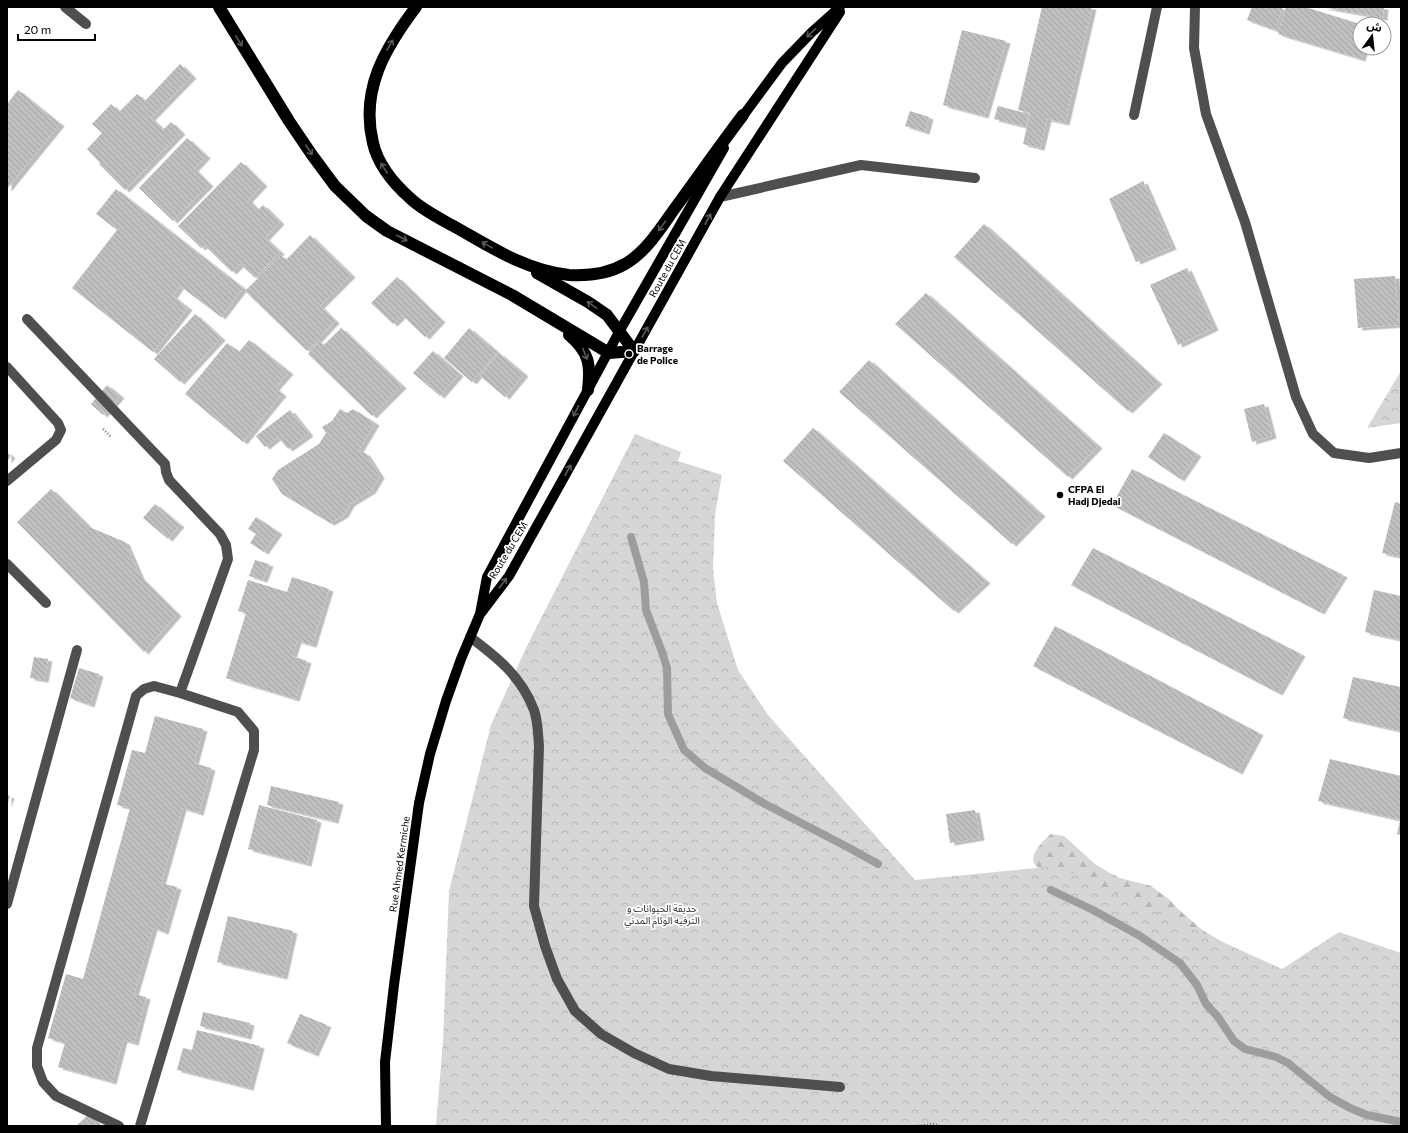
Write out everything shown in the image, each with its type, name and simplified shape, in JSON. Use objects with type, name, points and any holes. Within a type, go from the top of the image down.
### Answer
[{"type":"highway","points":[[219,7],[289,121],[335,186],[366,216],[387,231],[512,295],[609,353],[634,351]]},
{"type":"highway","points":[[416,7],[398,31],[386,51],[376,75],[370,98],[369,121],[373,145],[382,167],[412,200],[430,213],[561,285],[606,315],[634,351]]},
{"type":"highway","points":[[506,256],[546,270],[569,274],[593,275],[611,271],[627,263],[642,251],[658,231],[743,115]]},
{"type":"highway","points":[[512,295],[565,331],[583,349],[590,372],[588,390]]},
{"type":"main road","name":"Route du CEM","points":[[480,614],[487,577],[619,332],[743,115],[782,63],[812,32],[841,7]]},
{"type":"main road","name":"Route du CEM","points":[[480,614],[509,576],[720,197],[841,7]]},
{"type":"main road","name":"Rue Ahmed Kermiche","points":[[385,1126],[385,1062],[419,803],[430,754],[458,666],[480,614]]},
{"type":"street","points":[[65,7],[86,24]]},
{"type":"street","points":[[1134,115],[1158,7]]},
{"type":"street","points":[[1195,7],[1194,48],[1206,114],[1245,222],[1296,396],[1313,434],[1334,453],[1369,458],[1401,453]]},
{"type":"street","points":[[720,197],[861,165],[975,178]]},
{"type":"street","points":[[26,319],[165,464],[169,480],[220,534],[226,545],[228,558],[180,693]]},
{"type":"street","points":[[7,367],[58,423],[61,430],[56,440],[7,481]]},
{"type":"street","points":[[7,564],[46,603]]},
{"type":"street","points":[[470,637],[499,660],[514,675],[534,710],[539,746],[534,906],[545,946],[557,979],[575,1011],[601,1034],[634,1053],[669,1069],[711,1076],[840,1087]]},
{"type":"street","points":[[7,904],[77,650]]},
{"type":"street","points":[[119,1126],[56,1096],[43,1082],[37,1066],[37,1048],[136,696],[144,689],[154,686],[238,712],[254,731],[254,750],[140,1126]]},
{"type":"path","points":[[915,1126],[934,1124],[939,1126]]},
{"type":"green space","points":[[1401,371],[1401,423],[1367,428]]},
{"type":"green space","name":"حديقة الحيوانات و الترفيه الوئام المدني","points":[[635,434],[681,452],[678,461],[722,475],[715,515],[713,569],[717,603],[738,670],[768,715],[915,880],[1056,866],[1282,969],[1339,932],[1401,953],[1401,1126],[436,1126],[443,1041],[449,891],[491,725],[527,646]]},
{"type":"green space","points":[[1051,834],[1064,836],[1095,864],[1108,872],[1120,878],[1151,886],[1170,900],[1201,929],[1224,943],[1038,868],[1034,863],[1034,855],[1038,847]]},
{"type":"building","points":[[1042,7],[1092,7],[1065,123],[1047,119],[1040,148],[1023,144],[1030,113],[1018,110]]},
{"type":"building","points":[[1252,7],[1283,7],[1275,30],[1247,20]]},
{"type":"building","points":[[1286,7],[1305,7],[1352,22],[1352,56],[1362,56],[1361,59],[1278,34]]},
{"type":"building","points":[[1322,7],[1384,7],[1383,16],[1372,16]]},
{"type":"building","points":[[962,30],[1006,41],[984,116],[943,105]]},
{"type":"building","points":[[180,64],[192,76],[151,118],[163,130],[171,122],[181,132],[125,190],[99,164],[100,163],[87,149],[102,133],[92,124],[111,104],[119,112],[137,94],[145,101]]},
{"type":"building","points":[[18,90],[60,124],[7,189],[7,104]]},
{"type":"building","points":[[998,106],[1029,114],[1026,127],[994,119]]},
{"type":"building","points":[[910,111],[929,117],[925,132],[905,126]]},
{"type":"building","points":[[187,138],[206,156],[194,169],[209,184],[173,221],[139,188]]},
{"type":"building","points":[[241,162],[263,184],[248,200],[258,210],[263,205],[280,222],[265,238],[280,252],[255,278],[240,264],[232,272],[204,245],[201,248],[178,226]]},
{"type":"building","points":[[1143,181],[1172,247],[1136,262],[1109,199]]},
{"type":"building","points":[[116,189],[243,288],[221,317],[180,286],[173,296],[188,308],[153,352],[72,288],[117,230],[96,214]]},
{"type":"building","points":[[984,224],[1158,382],[1128,411],[954,257]]},
{"type":"building","points":[[310,235],[351,275],[320,306],[335,321],[307,351],[245,291],[281,255],[286,260]]},
{"type":"building","points":[[1187,268],[1214,328],[1178,345],[1150,285]]},
{"type":"building","points":[[1395,276],[1399,325],[1358,328],[1354,279]]},
{"type":"building","points":[[397,277],[441,320],[425,337],[402,315],[393,324],[371,303]]},
{"type":"building","points":[[926,293],[1098,446],[1068,477],[895,324]]},
{"type":"building","points":[[195,314],[221,338],[180,382],[154,359]]},
{"type":"building","points":[[341,328],[402,386],[372,416],[308,354],[320,341],[324,345]]},
{"type":"building","points":[[469,328],[497,352],[472,382],[444,358]]},
{"type":"building","points":[[249,340],[289,372],[275,388],[282,394],[243,442],[185,394],[227,343],[239,352]]},
{"type":"building","points":[[433,351],[459,374],[440,396],[413,373]]},
{"type":"building","points":[[499,353],[524,374],[505,397],[480,376]]},
{"type":"building","points":[[869,360],[1041,514],[1012,544],[839,392]]},
{"type":"building","points":[[107,385],[120,396],[103,415],[91,404]]},
{"type":"building","points":[[1264,404],[1272,436],[1252,442],[1244,409]]},
{"type":"building","points":[[340,409],[347,413],[353,409],[375,423],[359,450],[366,454],[380,476],[371,491],[350,504],[344,515],[330,523],[282,494],[272,479],[278,470],[319,444],[326,433],[322,427],[332,421]]},
{"type":"building","points":[[290,410],[309,434],[288,449],[278,437],[265,447],[256,436]]},
{"type":"building","points":[[813,428],[986,581],[954,611],[783,461]]},
{"type":"building","points":[[1164,433],[1197,454],[1180,479],[1148,457]]},
{"type":"building","points":[[7,452],[11,456],[7,461]]},
{"type":"building","points":[[1132,469],[1343,575],[1320,612],[1112,505]]},
{"type":"building","points":[[51,489],[89,527],[125,542],[140,577],[177,614],[144,652],[17,522]]},
{"type":"building","points":[[1395,502],[1401,504],[1401,557],[1382,553]]},
{"type":"building","points":[[155,504],[180,525],[168,539],[143,518]]},
{"type":"building","points":[[256,517],[278,532],[264,552],[250,543],[256,534],[248,529]]},
{"type":"building","points":[[1093,548],[1301,654],[1278,693],[1071,585]]},
{"type":"building","points":[[255,560],[269,564],[263,580],[249,576]]},
{"type":"building","points":[[292,577],[329,589],[312,645],[297,641],[292,656],[307,661],[295,699],[226,678],[246,613],[238,611],[248,580],[287,592]]},
{"type":"building","points":[[1374,590],[1401,596],[1401,640],[1365,632]]},
{"type":"building","points":[[1055,626],[1259,733],[1238,772],[1033,666]]},
{"type":"building","points":[[34,657],[48,659],[44,680],[30,678]]},
{"type":"building","points":[[79,668],[99,674],[90,705],[70,698]]},
{"type":"building","points":[[1353,677],[1401,687],[1401,731],[1343,718]]},
{"type":"building","points":[[155,716],[203,729],[194,763],[211,768],[199,813],[182,808],[161,883],[177,887],[164,932],[153,928],[134,994],[146,997],[134,1043],[123,1040],[112,1082],[58,1067],[65,1043],[48,1038],[66,974],[83,979],[130,808],[117,805],[132,750],[145,753]]},
{"type":"building","points":[[1330,759],[1401,776],[1401,820],[1318,801]]},
{"type":"building","points":[[271,786],[339,802],[334,821],[267,805]]},
{"type":"building","points":[[7,795],[10,796],[7,805]]},
{"type":"building","points":[[259,805],[317,820],[307,864],[248,849]]},
{"type":"building","points":[[975,810],[980,838],[950,843],[946,814]]},
{"type":"building","points":[[1401,821],[1401,835],[1397,834]]},
{"type":"building","points":[[228,916],[293,931],[283,977],[217,962]]},
{"type":"building","points":[[203,1012],[250,1023],[247,1037],[200,1026]]},
{"type":"building","points":[[300,1014],[327,1025],[314,1054],[287,1043]]},
{"type":"building","points":[[197,1030],[260,1046],[249,1088],[177,1070],[183,1048],[192,1050]]},
{"type":"building","points":[[89,1114],[100,1126],[76,1126]]},
{"type":"waterway","points":[[631,537],[644,582],[646,610],[667,668],[668,714],[684,750],[705,768],[765,804],[878,864]]},
{"type":"waterway","points":[[1051,890],[1093,910],[1140,936],[1180,963],[1197,985],[1206,1004],[1218,1017],[1234,1041],[1245,1049],[1276,1057],[1288,1063],[1330,1097],[1350,1108],[1367,1115],[1401,1122]]},
{"type":"place","name":"Barrage de Police","points":[[629,354]]},
{"type":"place","name":"CFPA El Hadj Djedai","points":[[1060,495]]}]
